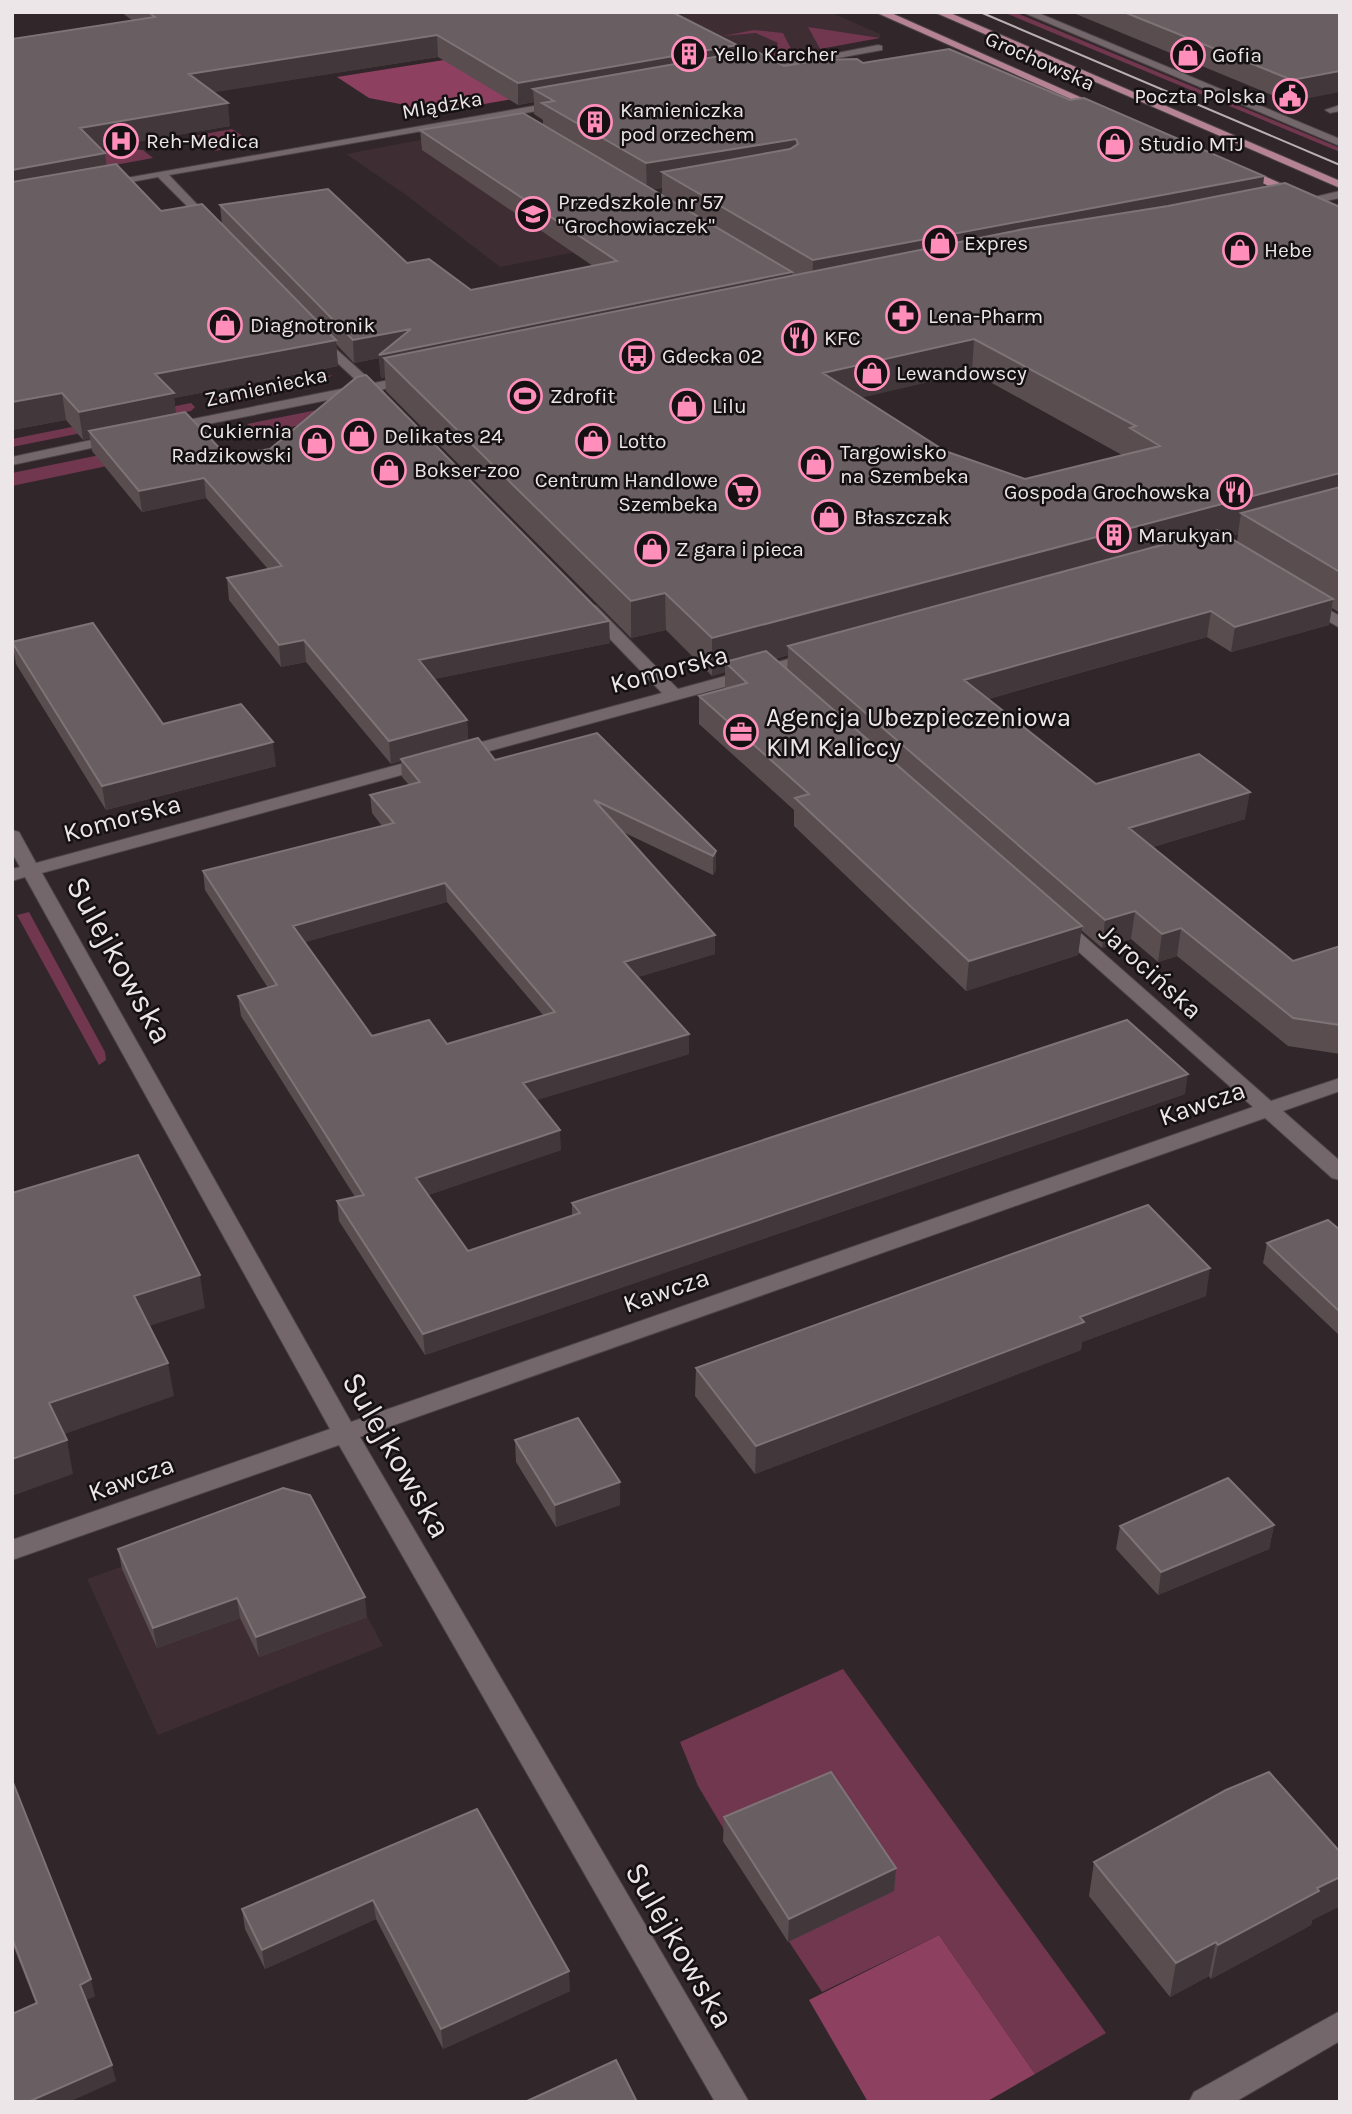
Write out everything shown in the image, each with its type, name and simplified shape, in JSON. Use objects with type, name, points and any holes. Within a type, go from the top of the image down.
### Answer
[{"type":"main road","name":"Grochowska","points":[[880,12],[1121,117]]},
{"type":"main road","name":"Grochowska","points":[[939,12],[1340,185]]},
{"type":"main road","points":[[1223,162],[1340,213]]},
{"type":"street","name":"Grochowska","points":[[1027,12],[1340,143]]},
{"type":"street","points":[[740,72],[878,48]]},
{"type":"street","name":"Mlądzka","points":[[93,186],[573,102]]},
{"type":"street","points":[[506,114],[522,124]]},
{"type":"street","points":[[161,173],[224,239]]},
{"type":"street","points":[[1272,207],[1340,194]]},
{"type":"street","points":[[303,321],[347,367],[387,403]]},
{"type":"street","name":"Zamieniecka","points":[[155,431],[426,377]]},
{"type":"street","points":[[12,461],[129,436]]},
{"type":"street","points":[[576,595],[674,695]]},
{"type":"street","points":[[1296,596],[1340,623]]},
{"type":"street","name":"Komorska","points":[[22,872],[829,653]]},
{"type":"street","points":[[770,669],[787,684]]},
{"type":"street","name":"Sulejkowska","points":[[12,836],[22,872],[733,2102]]},
{"type":"street","name":"Jarocińska","points":[[1049,916],[1340,1173]]},
{"type":"street","name":"Kawcza","points":[[12,1550],[1340,1084]]},
{"type":"street","points":[[1205,2102],[1340,2025]]},
{"type":"shaded area","points":[[472,12],[830,12],[880,34],[880,38],[603,85]]},
{"type":"shaded area","points":[[1003,12],[1014,12],[1340,148],[1340,152]]},
{"type":"shaded area","points":[[808,27],[880,38],[820,49]]},
{"type":"shaded area","points":[[754,30],[783,33],[793,53],[773,57],[778,43],[756,33],[723,36]]},
{"type":"shaded area","points":[[532,46],[599,84],[421,115],[400,104],[369,98],[337,77]]},
{"type":"shaded area","points":[[232,129],[255,144],[214,151],[193,136]]},
{"type":"shaded area","name":"Przedszkole nr 57 \"Grochowiaczek\"","points":[[457,133],[667,234],[500,267],[406,195],[346,154]]},
{"type":"shaded area","points":[[120,148],[143,150],[153,158],[99,168],[80,155]]},
{"type":"shaded area","points":[[333,375],[313,385],[224,404],[213,399]]},
{"type":"shaded area","points":[[191,403],[195,407],[191,411],[12,447],[12,439]]},
{"type":"shaded area","points":[[347,404],[371,410],[258,434],[247,424]]},
{"type":"shaded area","points":[[197,435],[207,445],[12,486],[12,473]]},
{"type":"shaded area","points":[[29,912],[105,1052],[106,1060],[99,1065],[17,915]]},
{"type":"shaded area","points":[[312,1514],[383,1646],[158,1735],[87,1579],[201,1538]]},
{"type":"shaded area","points":[[843,1669],[1106,2033],[1035,2074],[939,1935],[822,1992],[723,1841],[729,1838],[698,1786],[680,1742]]},
{"type":"shaded area","points":[[939,1935],[1035,2074],[986,2102],[868,2102],[809,2000]]},
{"type":"building","points":[[148,12],[672,12],[737,45],[518,83],[437,35],[189,74],[228,103],[80,128],[105,153],[12,170],[12,39],[155,17]]},
{"type":"building","points":[[1124,12],[1340,12],[1340,71],[1292,80]]},
{"type":"building","points":[[949,49],[1070,100],[1084,98],[1264,176],[813,260],[662,172],[790,149],[798,144],[796,139],[646,163],[542,103],[554,101],[533,89],[754,50],[784,66],[821,60],[857,59],[863,63]]},
{"type":"building","points":[[523,113],[792,272],[379,355],[411,329],[353,340],[220,205],[328,189],[407,263],[429,259],[471,290],[617,261],[420,130]]},
{"type":"building","points":[[116,164],[161,211],[202,204],[336,340],[155,374],[174,393],[79,412],[62,393],[12,402],[12,182]]},
{"type":"building","points":[[1285,183],[1340,207],[1340,473],[712,638],[665,593],[631,601],[384,358],[1024,229],[1168,206]],"holes":[[[974,339],[1136,426],[1130,428],[1160,446],[1025,479],[945,451],[823,373]]]},
{"type":"building","points":[[366,375],[609,621],[419,660],[467,720],[389,741],[304,640],[279,645],[227,578],[282,566],[204,478],[139,491],[89,431],[185,412],[227,456],[270,449],[357,377]]},
{"type":"building","points":[[1340,487],[1340,572],[1241,513]]},
{"type":"building","points":[[1217,530],[1333,599],[1235,627],[1211,611],[964,680],[1096,784],[1199,754],[1250,792],[1129,828],[1293,961],[1340,946],[1340,1025],[1293,1018],[1181,928],[1162,934],[1135,911],[1105,920],[788,646]]},
{"type":"building","points":[[93,623],[163,724],[241,704],[273,742],[102,786],[12,642]]},
{"type":"building","points":[[766,651],[1082,926],[969,961],[795,798],[809,794],[699,696],[747,683],[725,662]]},
{"type":"building","points":[[597,733],[716,851],[713,856],[594,800],[715,935],[624,962],[689,1034],[523,1083],[560,1130],[416,1178],[468,1251],[580,1213],[572,1203],[1127,1020],[1188,1074],[423,1334],[337,1201],[364,1195],[238,996],[277,985],[203,871],[394,823],[370,795],[420,782],[401,759],[478,738],[495,760]],"holes":[[[445,883],[555,1012],[447,1044],[429,1020],[372,1036],[293,926]]]},
{"type":"building","points":[[138,1155],[200,1275],[134,1296],[168,1363],[49,1403],[67,1440],[12,1459],[12,1193]]},
{"type":"building","points":[[1148,1205],[1210,1268],[1080,1317],[1084,1322],[756,1446],[696,1368]]},
{"type":"building","points":[[1328,1220],[1340,1230],[1340,1312],[1267,1243]]},
{"type":"building","points":[[578,1418],[620,1482],[555,1505],[515,1440]]},
{"type":"building","points":[[1228,1478],[1274,1525],[1161,1572],[1120,1526]]},
{"type":"building","points":[[283,1488],[310,1495],[365,1597],[256,1637],[237,1598],[153,1628],[118,1549]]},
{"type":"building","points":[[831,1772],[896,1868],[789,1919],[724,1817]]},
{"type":"building","points":[[1269,1772],[1340,1852],[1340,1877],[1218,1945],[1216,1942],[1176,1963],[1094,1862],[1226,1790]]},
{"type":"building","points":[[12,1780],[91,1979],[80,1985],[112,2065],[28,2102],[12,2102],[12,2014],[37,2003],[12,1938]]},
{"type":"building","points":[[477,1809],[569,1971],[441,2029],[373,1900],[262,1950],[242,1909]]},
{"type":"building","points":[[616,2060],[637,2102],[525,2102]]},
{"type":"tram line","points":[[980,12],[1340,165]]},
{"type":"place","name":"Yello Karcher","points":[[689,54]]},
{"type":"place","name":"Gofia","points":[[1188,55]]},
{"type":"place","name":"Poczta Polska","points":[[1290,96]]},
{"type":"place","name":"Kamieniczka pod orzechem","points":[[595,122]]},
{"type":"place","name":"Reh-Medica","points":[[121,141]]},
{"type":"place","name":"Studio MTJ","points":[[1115,144]]},
{"type":"place","name":"Przedszkole nr 57 \"Grochowiaczek\"","points":[[533,214]]},
{"type":"place","name":"Expres","points":[[940,243]]},
{"type":"place","name":"Hebe","points":[[1240,250]]},
{"type":"place","name":"Lena-Pharm","points":[[903,316]]},
{"type":"place","name":"Diagnotronik","points":[[225,325]]},
{"type":"place","name":"KFC","points":[[799,338]]},
{"type":"place","name":"Gdecka 02","points":[[637,356]]},
{"type":"place","name":"Lewandowscy","points":[[872,373]]},
{"type":"place","name":"Zdrofit","points":[[525,396]]},
{"type":"place","name":"Lilu","points":[[687,406]]},
{"type":"place","name":"Delikates 24","points":[[359,436]]},
{"type":"place","name":"Lotto","points":[[593,441]]},
{"type":"place","name":"Cukiernia Radzikowski","points":[[317,443]]},
{"type":"place","name":"Targowisko na Szembeka","points":[[816,464]]},
{"type":"place","name":"Bokser-zoo","points":[[389,470]]},
{"type":"place","name":"Centrum Handlowe Szembeka","points":[[743,492]]},
{"type":"place","name":"Gospoda Grochowska","points":[[1235,492]]},
{"type":"place","name":"Błaszczak","points":[[829,517]]},
{"type":"place","name":"Marukyan","points":[[1114,535]]},
{"type":"place","name":"Z gara i pieca","points":[[652,549]]},
{"type":"place","name":"Agencja Ubezpieczeniowa KIM Kaliccy","points":[[741,732]]}]
